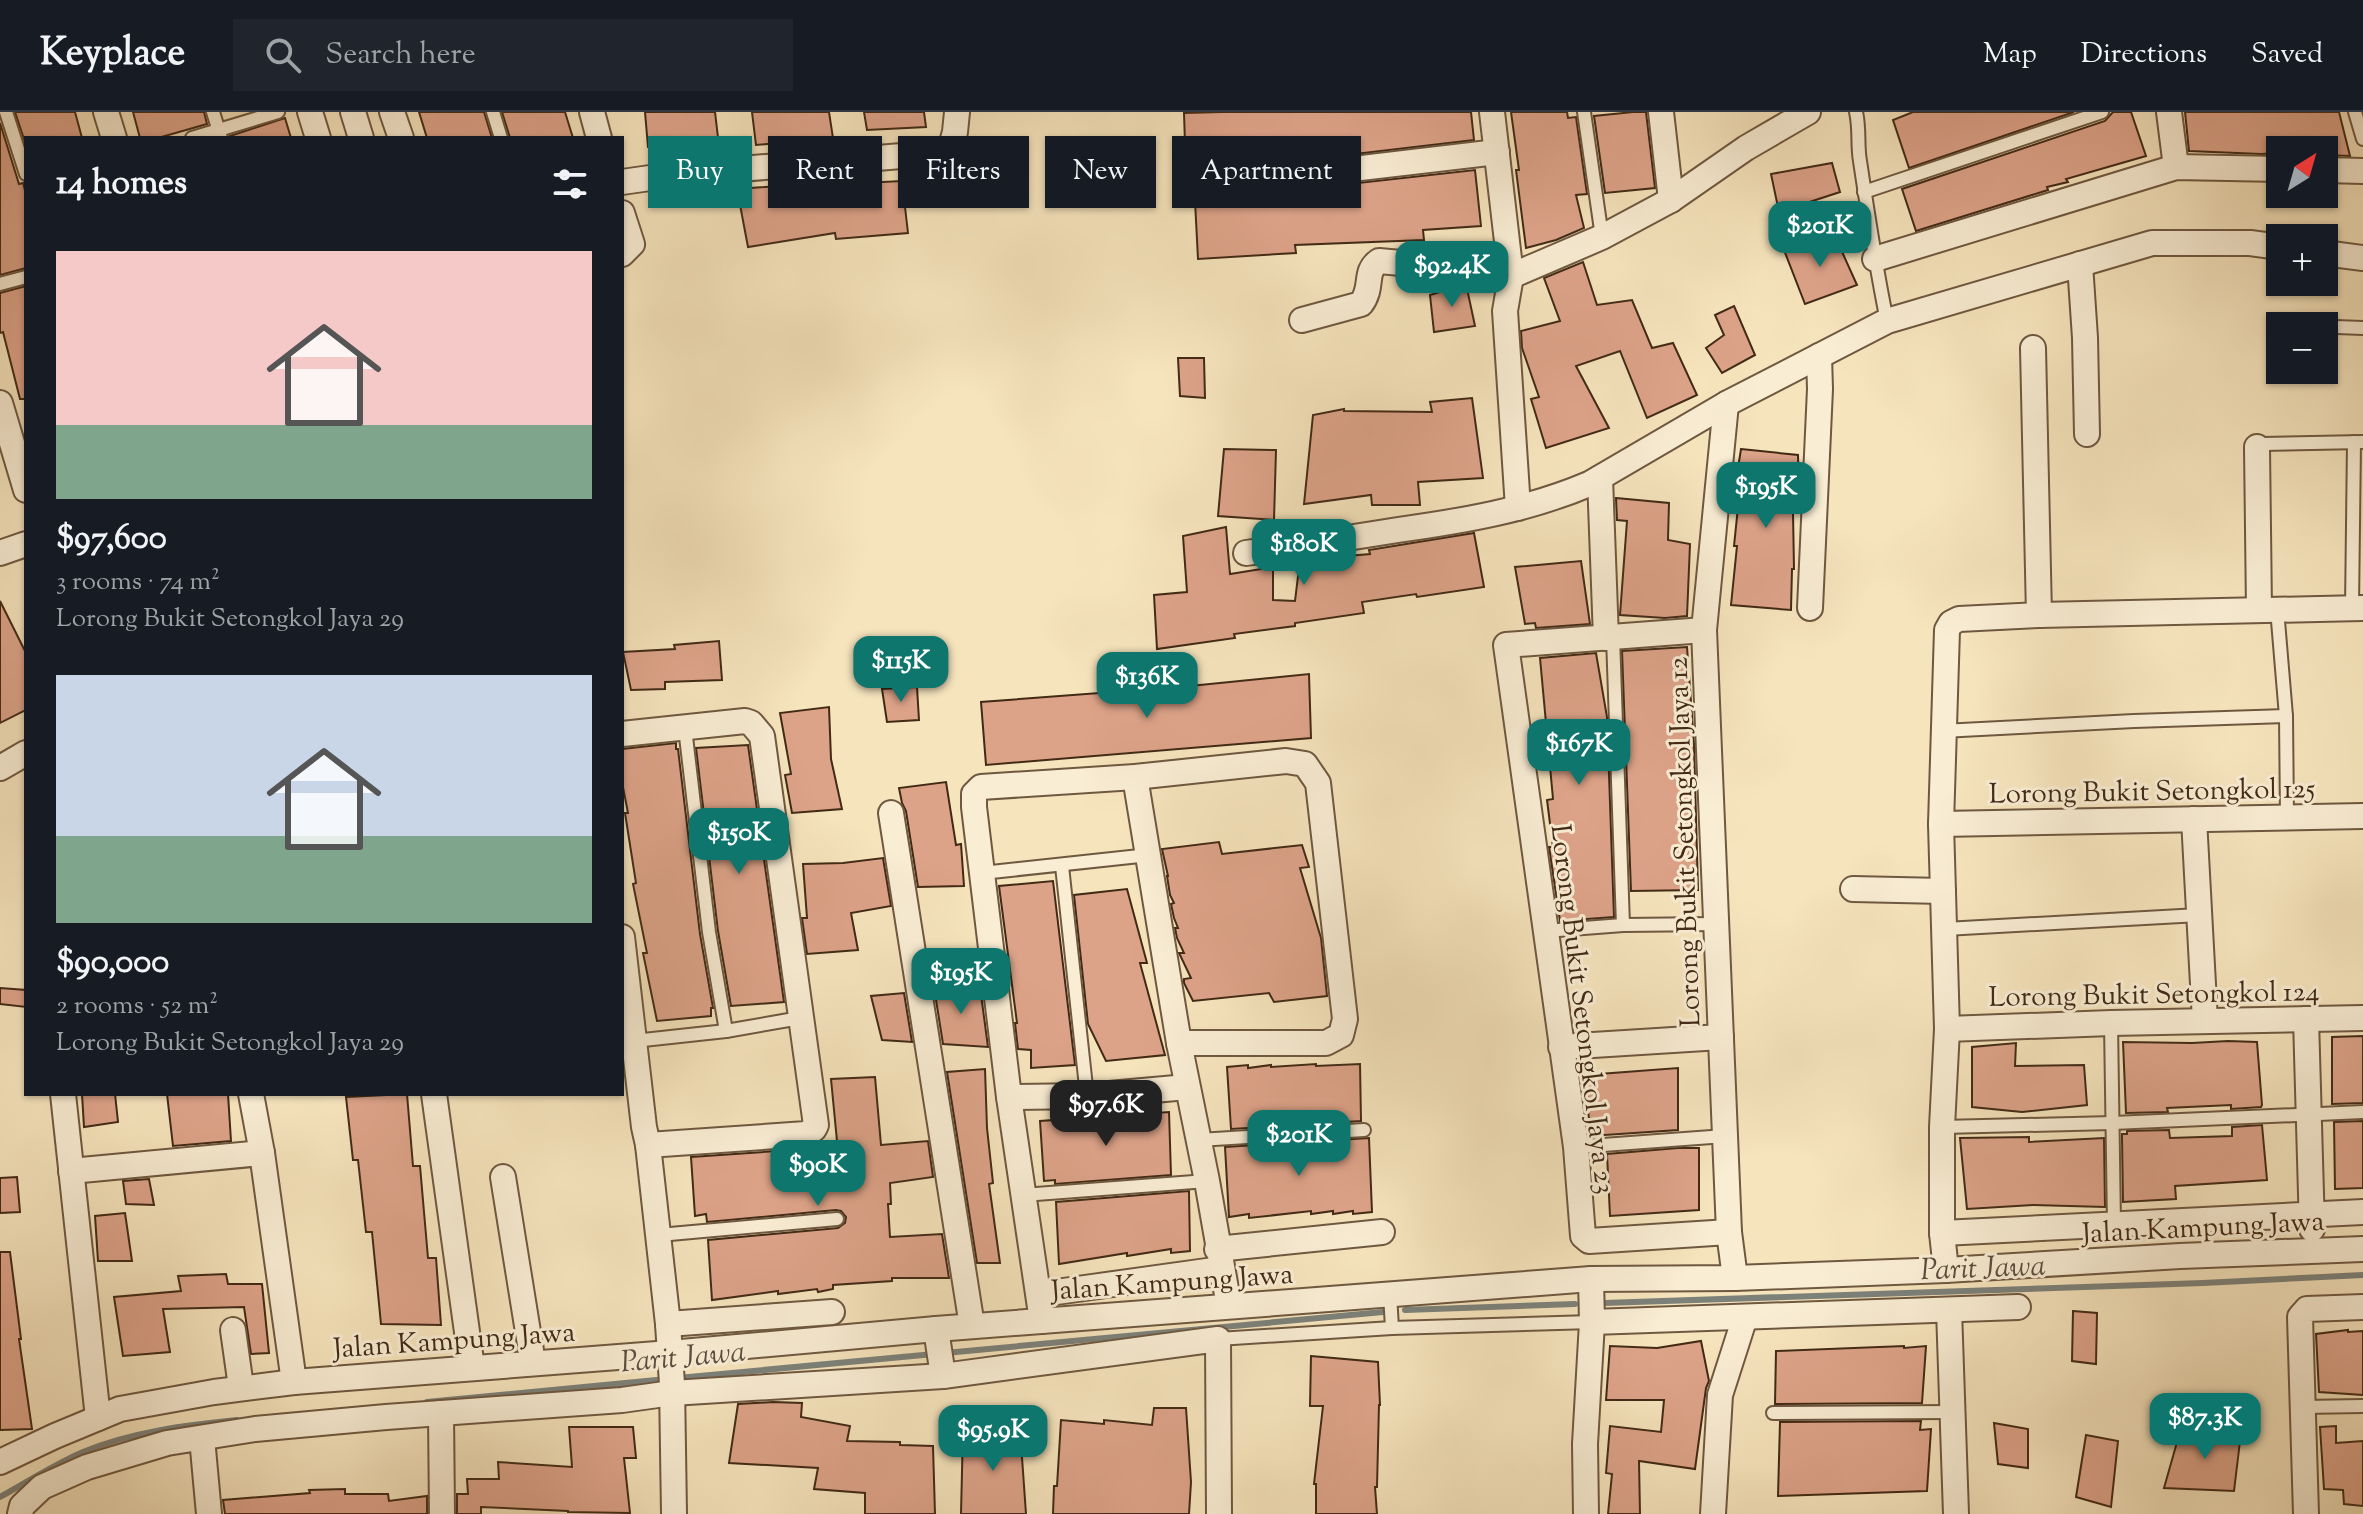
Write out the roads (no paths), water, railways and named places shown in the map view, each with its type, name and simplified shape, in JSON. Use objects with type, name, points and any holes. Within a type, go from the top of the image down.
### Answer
[{"type":"street","points":[[106,112],[113,136]]},
{"type":"street","points":[[310,112],[317,136]]},
{"type":"street","points":[[353,112],[360,136]]},
{"type":"street","points":[[392,112],[400,136]]},
{"type":"street","points":[[592,112],[598,136]]},
{"type":"street","points":[[624,182],[678,174],[939,153],[951,146],[957,112]]},
{"type":"street","points":[[1492,112],[1511,276],[1505,311],[1518,508]]},
{"type":"street","points":[[1661,112],[1671,200]]},
{"type":"street","points":[[1302,320],[1361,304],[1370,289],[1370,271],[1379,261],[1511,276],[1602,237],[1671,200],[1746,148],[1808,112]]},
{"type":"street","points":[[2169,112],[2176,167]]},
{"type":"street","points":[[1361,168],[1497,152]]},
{"type":"street","points":[[1875,259],[2176,167],[2266,169]]},
{"type":"street","points":[[2338,170],[2363,171]]},
{"type":"street","points":[[624,219],[632,244],[625,252]]},
{"type":"street","points":[[1246,553],[1465,520],[1566,494],[1600,478],[1726,404],[1887,321],[2152,243],[2266,245]]},
{"type":"street","points":[[2338,255],[2363,258]]},
{"type":"street","points":[[2080,264],[2087,434]]},
{"type":"street","points":[[2033,348],[2039,615]]},
{"type":"street","points":[[1810,608],[1819,356]]},
{"type":"street","points":[[0,403],[6,443],[24,485]]},
{"type":"street","name":"Lorong Bukit Setongkol Jaya 12","points":[[1726,404],[1704,630],[1729,1232],[1735,1278]]},
{"type":"street","points":[[2257,447],[2268,609]]},
{"type":"street","points":[[1600,478],[1609,637]]},
{"type":"street","points":[[0,553],[24,545]]},
{"type":"street","points":[[1946,1270],[1942,1233],[1942,1127],[1947,1029],[1941,824],[1947,630],[1951,623],[1959,619],[2039,615],[2357,608]]},
{"type":"street","name":"Lorong Bukit Setongkol Jaya 23","points":[[1704,630],[1506,645],[1576,1147],[1583,1236],[1589,1241],[1729,1232]]},
{"type":"street","points":[[624,734],[745,721],[751,723],[762,736],[816,1125],[806,1134],[648,1145]]},
{"type":"street","points":[[0,768],[24,754]]},
{"type":"street","points":[[1042,1321],[1009,1097],[974,807],[974,794],[981,787],[1135,777],[1286,761],[1305,764],[1318,783],[1345,1019],[1341,1035],[1326,1043],[1179,1043]]},
{"type":"street","points":[[1135,777],[1179,1043],[1229,1306]]},
{"type":"street","points":[[891,813],[972,1326]]},
{"type":"street","name":"Lorong Bukit Setongkol 125","points":[[1941,824],[2363,816]]},
{"type":"street","points":[[2194,819],[2205,1021]]},
{"type":"street","points":[[1853,889],[1943,891]]},
{"type":"street","points":[[624,954],[668,1324],[674,1514]]},
{"type":"street","name":"Lorong Bukit Setongkol 124","points":[[1947,1029],[2363,1018]]},
{"type":"street","points":[[2306,1019],[2313,1251]]},
{"type":"street","points":[[1561,1047],[1721,1037]]},
{"type":"street","points":[[1009,1097],[1087,1096],[1187,1087]]},
{"type":"street","points":[[63,1096],[98,1418]]},
{"type":"street","points":[[251,1096],[294,1382]]},
{"type":"street","points":[[434,1096],[472,1368]]},
{"type":"street","points":[[71,1171],[262,1153]]},
{"type":"street","points":[[503,1177],[533,1363]]},
{"type":"street","name":"Jalan Kampung Jawa","points":[[1942,1233],[2363,1212]]},
{"type":"street","points":[[1038,1288],[1049,1293],[1219,1259],[1382,1232]]},
{"type":"street","name":"Jalan Kampung Jawa","points":[[20,1514],[22,1506],[42,1487],[67,1475],[167,1443],[268,1427],[622,1400],[671,1373],[937,1337],[972,1326],[1591,1279],[1735,1278],[1946,1270],[2363,1249]]},
{"type":"street","points":[[1586,1514],[1585,1444],[1592,1322],[1591,1279]]},
{"type":"street","points":[[1592,1322],[2018,1307]]},
{"type":"street","points":[[2306,1514],[2300,1317],[2307,1309],[2363,1307]]},
{"type":"street","points":[[1949,1310],[1956,1514]]},
{"type":"street","points":[[668,1324],[832,1312]]},
{"type":"street","points":[[1713,1514],[1720,1395],[1745,1317]]},
{"type":"street","points":[[233,1330],[241,1387]]},
{"type":"street","points":[[937,1337],[943,1376]]},
{"type":"street","points":[[1218,1339],[1219,1514]]},
{"type":"street","name":"Jalan Kampung Jawa","points":[[0,1462],[120,1409],[241,1387],[533,1363],[671,1373],[943,1376],[1218,1339]]},
{"type":"street","points":[[441,1413],[442,1514]]},
{"type":"street","points":[[202,1438],[209,1514]]},
{"type":"lane","points":[[6,112],[24,168]]},
{"type":"lane","points":[[213,112],[219,134],[278,112]]},
{"type":"lane","points":[[493,112],[500,136]]},
{"type":"lane","points":[[1584,112],[1602,237]]},
{"type":"lane","points":[[1856,112],[1860,127],[1859,153],[1864,192],[1887,321]]},
{"type":"lane","points":[[1864,192],[2102,112]]},
{"type":"lane","points":[[2355,112],[2363,139]]},
{"type":"lane","points":[[0,284],[24,278]]},
{"type":"lane","points":[[2338,327],[2363,328]]},
{"type":"lane","points":[[2257,447],[2262,444],[2359,442],[2357,608]]},
{"type":"lane","points":[[2268,609],[2286,716],[2287,818]]},
{"type":"lane","points":[[1609,637],[1623,925]]},
{"type":"lane","points":[[1942,731],[2286,716]]},
{"type":"lane","points":[[685,728],[709,932],[726,1031]]},
{"type":"lane","points":[[982,873],[1149,855]]},
{"type":"lane","points":[[1062,866],[1087,1096]]},
{"type":"lane","points":[[1945,929],[2199,915]]},
{"type":"lane","points":[[1545,931],[1623,925],[1716,924]]},
{"type":"lane","points":[[634,1041],[726,1031],[800,1018]]},
{"type":"lane","points":[[2111,1023],[2114,1225]]},
{"type":"lane","points":[[1942,1127],[2363,1112]]},
{"type":"lane","points":[[1198,1140],[1364,1130]]},
{"type":"lane","points":[[1576,1147],[1725,1136]]},
{"type":"lane","points":[[1023,1195],[1207,1181]]},
{"type":"lane","points":[[659,1235],[837,1219]]},
{"type":"lane","points":[[1390,1294],[1392,1328]]},
{"type":"lane","points":[[1218,1339],[1392,1328],[1592,1322]]},
{"type":"lane","points":[[2303,1407],[2363,1406]]},
{"type":"lane","points":[[1773,1413],[1952,1412]]},
{"type":"waterway","name":"Parit Jawa","points":[[1604,1303],[2363,1275]]},
{"type":"waterway","name":"Parit Jawa","points":[[1405,1310],[1575,1304]]},
{"type":"waterway","name":"Parit Jawa","points":[[945,1353],[1383,1312]]},
{"type":"waterway","name":"Parit Jawa","points":[[678,1378],[934,1354]]},
{"type":"waterway","name":"Parit Jawa","points":[[427,1402],[667,1379]]},
{"type":"waterway","name":"Parit Jawa","points":[[0,1497],[62,1462],[101,1445],[159,1430],[237,1420]]}]
